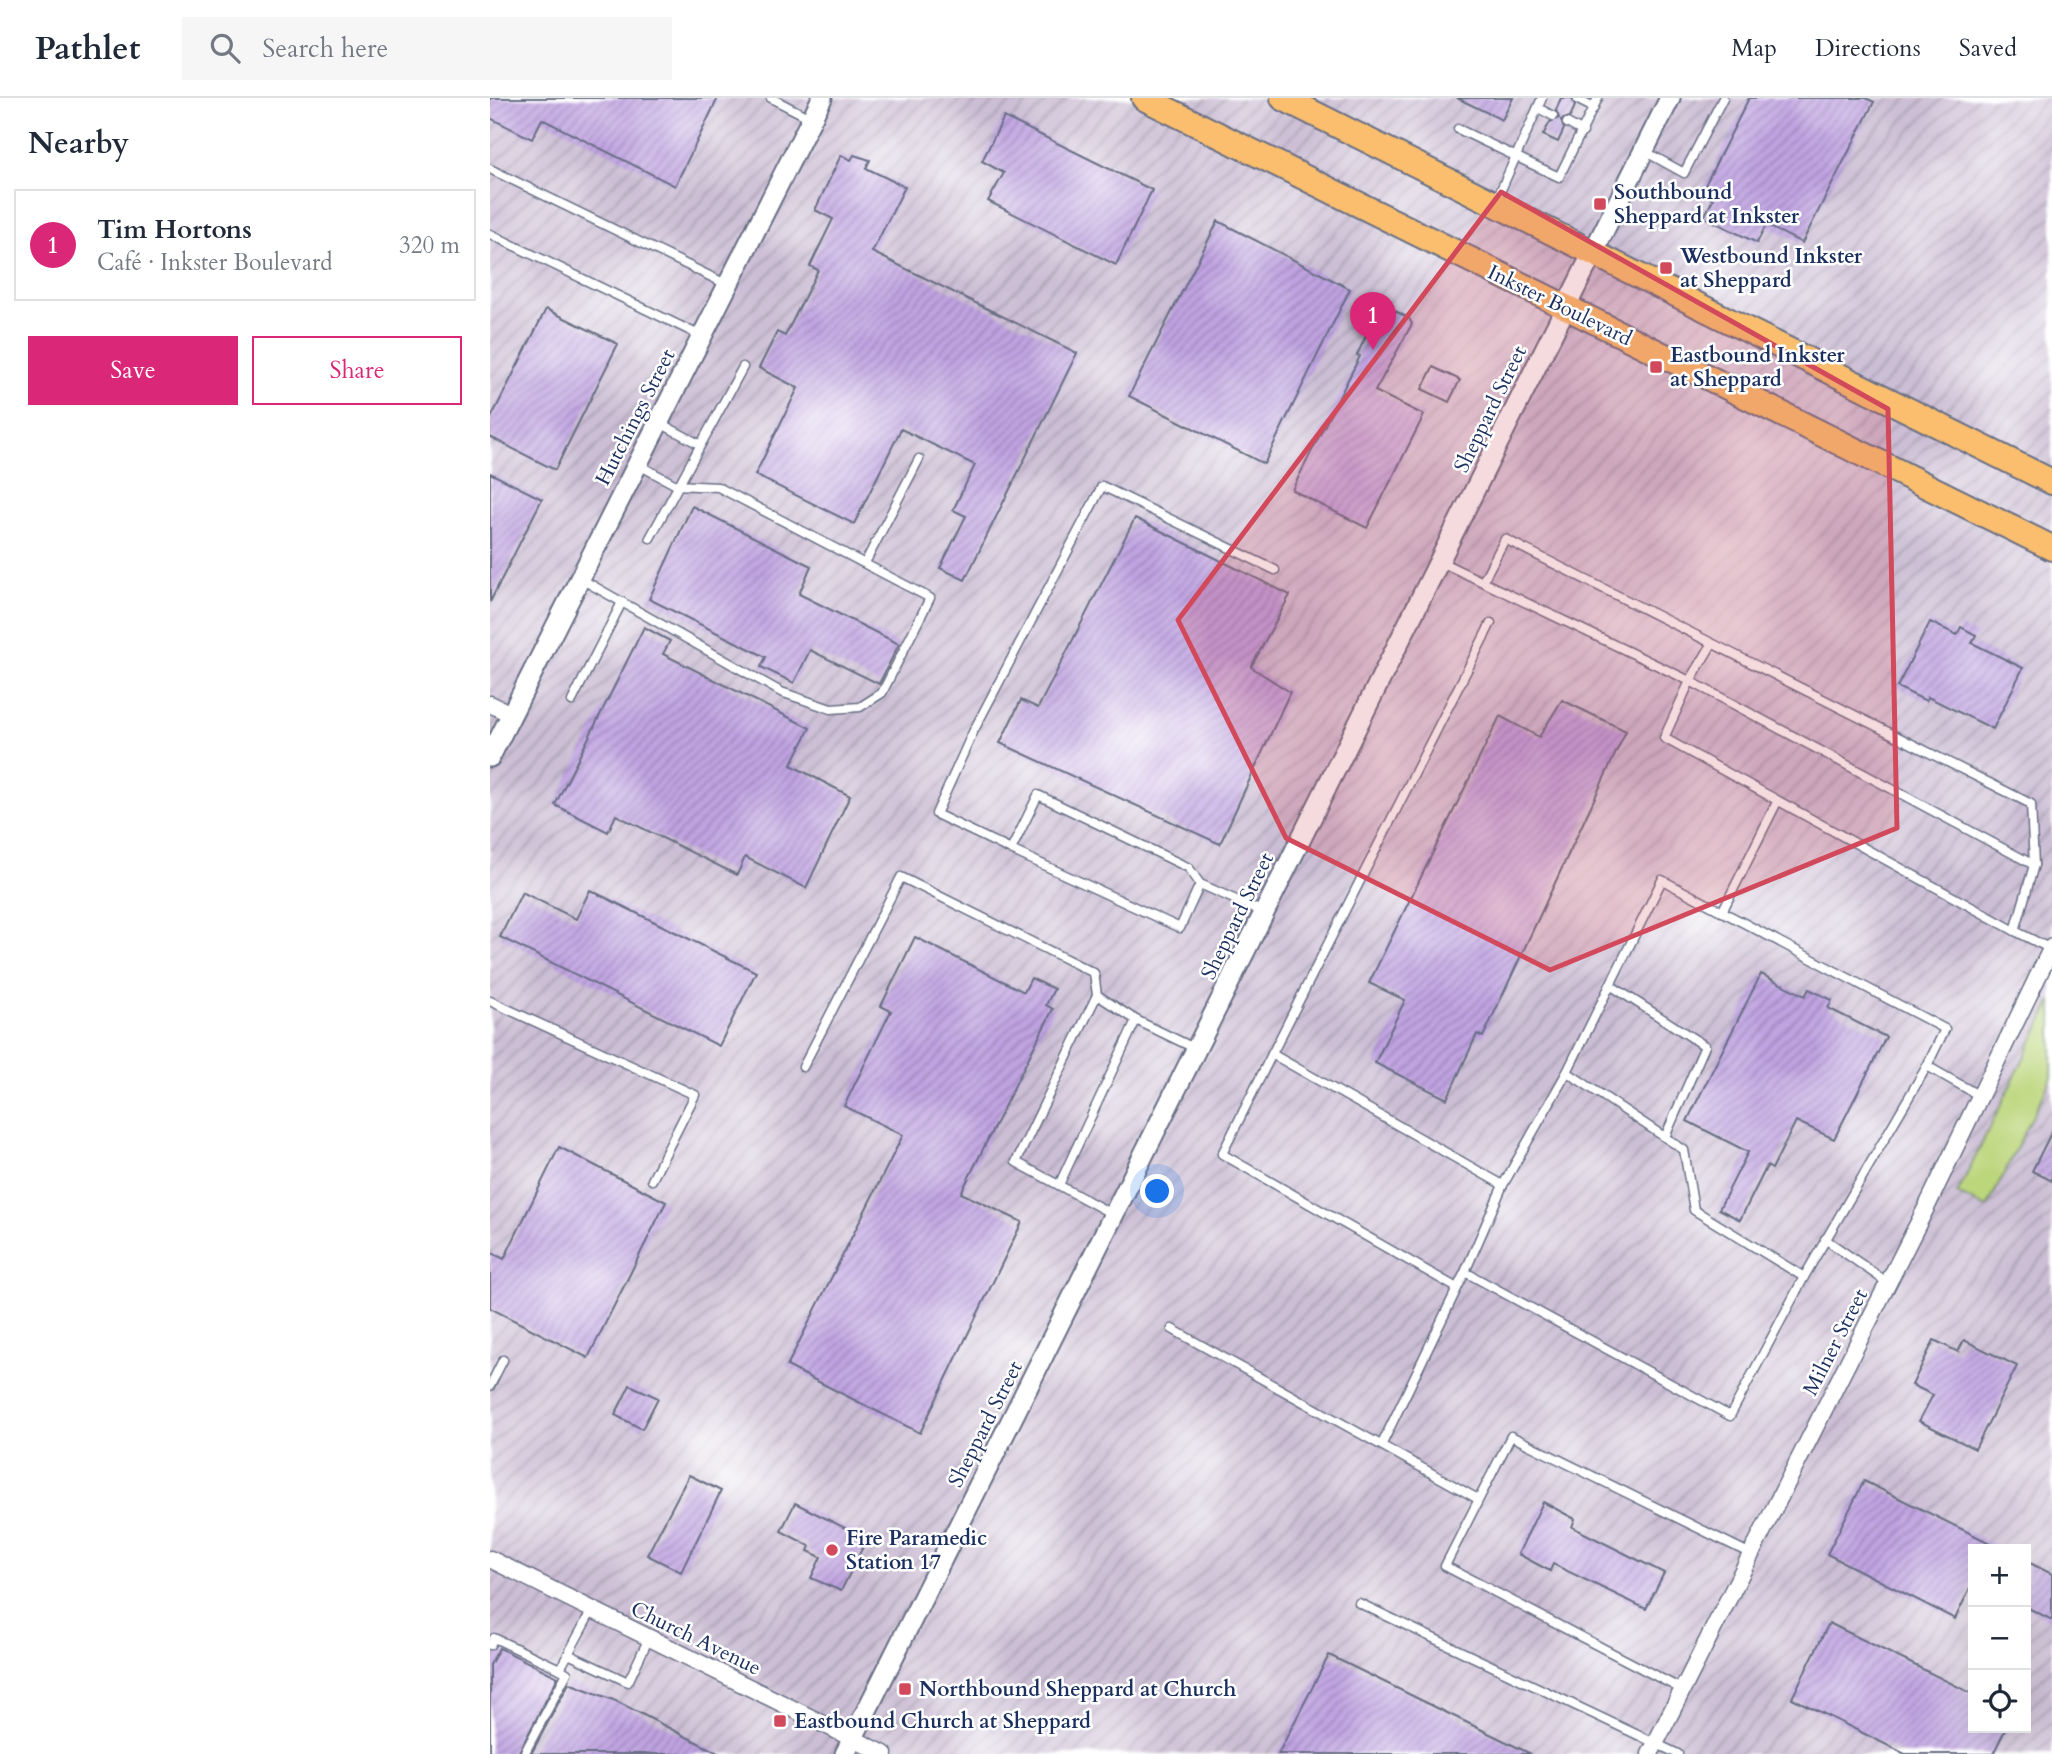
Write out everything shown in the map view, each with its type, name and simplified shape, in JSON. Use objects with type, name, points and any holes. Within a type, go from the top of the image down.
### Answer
[{"type":"main road","name":"Inkster Boulevard","points":[[1144,98],[2052,548]]},
{"type":"main road","points":[[1283,98],[1314,109],[1494,204],[2052,482]]},
{"type":"street","name":"Hutchings Street","points":[[490,757],[822,98]]},
{"type":"street","name":"Sheppard Street","points":[[849,1746],[1670,98]]},
{"type":"street","points":[[490,704],[511,714]]},
{"type":"street","name":"Milner Street","points":[[1653,1748],[1888,1283],[2052,948]]},
{"type":"street","name":"Church Avenue","points":[[490,1559],[649,1638],[849,1746],[884,1754]]},
{"type":"lane","points":[[771,98],[812,119]]},
{"type":"lane","points":[[1494,204],[1542,98]]},
{"type":"lane","points":[[1458,129],[1559,177],[1598,98]]},
{"type":"lane","points":[[1644,150],[1685,173],[1723,98]]},
{"type":"lane","points":[[1578,100],[1594,108]]},
{"type":"lane","points":[[1538,108],[1553,116]]},
{"type":"lane","points":[[1567,123],[1583,132]]},
{"type":"lane","points":[[490,169],[728,285]]},
{"type":"lane","points":[[490,234],[701,336]]},
{"type":"lane","points":[[650,538],[676,485],[743,367]]},
{"type":"lane","points":[[658,422],[699,444]]},
{"type":"lane","points":[[865,564],[919,459]]},
{"type":"lane","points":[[580,578],[781,692],[831,709],[860,706],[882,693],[930,598],[718,487],[676,485],[637,464]]},
{"type":"lane","points":[[1200,884],[1180,928],[936,814],[973,732],[1102,486],[1275,570]]},
{"type":"lane","points":[[1483,581],[1504,539],[2031,804],[2034,865],[2015,931]]},
{"type":"lane","points":[[1441,562],[1690,681],[2034,865]]},
{"type":"lane","points":[[572,701],[622,602]]},
{"type":"lane","points":[[1457,1288],[1222,1154],[1491,623]]},
{"type":"lane","points":[[1712,644],[1690,681],[1664,738],[2015,931],[2052,948]]},
{"type":"lane","points":[[1011,850],[1038,795],[1189,868],[1200,884],[1263,912]]},
{"type":"lane","points":[[1722,912],[1777,802]]},
{"type":"lane","points":[[803,1067],[901,877],[1094,973],[1097,995],[1016,1162],[1115,1216]]},
{"type":"lane","points":[[1382,1444],[1465,1272],[1503,1185],[1567,1072],[1662,880],[1945,1029],[1927,1066],[1825,1238],[1730,1416],[1465,1272]]},
{"type":"lane","points":[[1610,985],[1705,1046],[1665,1137]]},
{"type":"lane","points":[[1097,995],[1136,1020],[1197,1050]]},
{"type":"lane","points":[[490,1001],[695,1095],[652,1180]]},
{"type":"lane","points":[[1059,1185],[1136,1020]]},
{"type":"lane","points":[[1272,1054],[1503,1185]]},
{"type":"lane","points":[[1927,1066],[1980,1096]]},
{"type":"lane","points":[[1567,1072],[1684,1150],[1694,1210],[1804,1276]]},
{"type":"lane","points":[[1825,1238],[1888,1283]]},
{"type":"lane","points":[[1172,1329],[1478,1499]]},
{"type":"lane","points":[[490,1387],[503,1360]]},
{"type":"lane","points":[[1683,1690],[1445,1566],[1478,1499],[1511,1436],[1751,1554]]},
{"type":"lane","points":[[1359,1603],[1653,1748],[1678,1754]]},
{"type":"lane","points":[[560,1669],[592,1609]]},
{"type":"lane","points":[[490,1645],[494,1638],[567,1673],[524,1754]]},
{"type":"lane","points":[[568,1654],[628,1682],[649,1638]]},
{"type":"highlighted area","points":[[1501,192],[1888,409],[1897,828],[1550,970],[1286,838],[1178,620]]},
{"type":"shaded area","points":[[490,98],[2052,98],[2052,1754],[490,1754]]},
{"type":"green space","points":[[2052,1001],[2052,1077],[1987,1208],[1957,1194]]},
{"type":"building","points":[[490,98],[718,98],[675,186],[542,119],[532,139],[490,118]]},
{"type":"building","points":[[1457,98],[1513,98],[1502,120]]},
{"type":"building","points":[[1561,98],[1572,98],[1575,106],[1570,117],[1561,120],[1564,129],[1558,142],[1543,135],[1550,122],[1559,118],[1556,110]]},
{"type":"building","points":[[1749,98],[1866,98],[1874,102],[1802,243],[1766,225],[1757,243],[1704,217],[1713,199],[1701,193]]},
{"type":"building","points":[[1004,117],[1152,190],[1116,265],[988,201],[1004,173],[982,161]]},
{"type":"building","points":[[841,155],[851,160],[854,155],[870,160],[866,168],[905,187],[872,252],[1077,353],[965,580],[940,568],[966,516],[953,510],[975,465],[901,429],[854,524],[755,475],[798,388],[759,368],[777,332],[785,336],[818,270],[810,266],[833,219],[815,210]]},
{"type":"building","points":[[1218,221],[1350,289],[1264,464],[1129,396]]},
{"type":"building","points":[[1383,305],[1409,318],[1412,324],[1375,391],[1424,415],[1367,528],[1292,490],[1360,356],[1357,355],[1366,336],[1364,331],[1376,306]]},
{"type":"building","points":[[546,309],[618,344],[555,470],[490,437],[490,420]]},
{"type":"building","points":[[1433,367],[1460,380],[1449,402],[1422,389]]},
{"type":"building","points":[[490,473],[542,499],[490,602]]},
{"type":"building","points":[[692,506],[811,566],[799,594],[899,644],[879,684],[810,650],[794,683],[761,667],[766,657],[649,599]]},
{"type":"building","points":[[1135,518],[1290,595],[1251,667],[1290,692],[1220,844],[1000,743],[1021,700],[1038,708]]},
{"type":"building","points":[[1930,622],[1957,635],[1961,627],[1976,635],[1972,643],[2023,668],[1993,729],[1928,697],[1926,701],[1897,687]]},
{"type":"building","points":[[644,627],[670,641],[663,654],[810,728],[791,765],[850,796],[806,888],[745,857],[737,875],[616,815],[608,832],[555,805]]},
{"type":"building","points":[[1562,700],[1626,731],[1483,1037],[1477,1034],[1447,1099],[1375,1063],[1405,1000],[1369,983],[1500,716],[1539,737]]},
{"type":"building","points":[[590,890],[756,972],[719,1046],[500,937],[522,892],[576,919]]},
{"type":"building","points":[[915,937],[1024,992],[1031,978],[1054,989],[1046,1005],[1053,1009],[961,1193],[1022,1222],[920,1433],[787,1366],[903,1135],[844,1106],[891,1011],[881,1006]]},
{"type":"building","points":[[1761,974],[1805,996],[1809,989],[1832,1000],[1828,1008],[1886,1037],[1834,1139],[1796,1121],[1772,1169],[1767,1166],[1740,1220],[1719,1209],[1748,1152],[1687,1121]]},
{"type":"building","points":[[2052,1131],[2052,1181],[2032,1171]]},
{"type":"building","points":[[559,1147],[666,1202],[588,1358],[490,1308],[490,1252],[504,1259]]},
{"type":"building","points":[[1934,1340],[1958,1352],[1964,1340],[2017,1366],[1975,1449],[1919,1421],[1933,1395],[1912,1385]]},
{"type":"building","points":[[630,1385],[658,1398],[642,1429],[615,1415]]},
{"type":"building","points":[[689,1475],[721,1491],[681,1572],[647,1555]]},
{"type":"building","points":[[1864,1481],[1992,1544],[1968,1544],[1968,1592],[1955,1619],[1827,1554]]},
{"type":"building","points":[[1543,1502],[1575,1519],[1572,1527],[1664,1573],[1646,1609],[1553,1564],[1550,1571],[1518,1554]]},
{"type":"building","points":[[795,1503],[867,1539],[841,1591],[811,1578],[821,1557],[808,1551],[810,1546],[781,1531]]},
{"type":"building","points":[[2031,1564],[2052,1574],[2052,1620],[2031,1610]]},
{"type":"building","points":[[1829,1623],[1968,1692],[1968,1733],[2004,1733],[1993,1754],[1905,1754],[1792,1698]]},
{"type":"building","points":[[499,1648],[558,1677],[518,1754],[490,1754],[490,1665]]},
{"type":"building","points":[[1329,1655],[1531,1754],[1278,1754]]},
{"type":"building","points":[[569,1683],[616,1701],[720,1754],[531,1754]]},
{"type":"place","name":"Southbound Sheppard at Inkster","points":[[1600,204]]},
{"type":"place","name":"Westbound Inkster at Sheppard","points":[[1666,268]]},
{"type":"place","name":"Tim Hortons","points":[[1373,350]]},
{"type":"place","name":"Eastbound Inkster at Sheppard","points":[[1656,367]]},
{"type":"place","name":"Fire Paramedic Station 17","points":[[832,1550]]},
{"type":"place","name":"Northbound Sheppard at Church","points":[[905,1689]]},
{"type":"place","name":"Eastbound Church at Sheppard","points":[[780,1721]]}]
